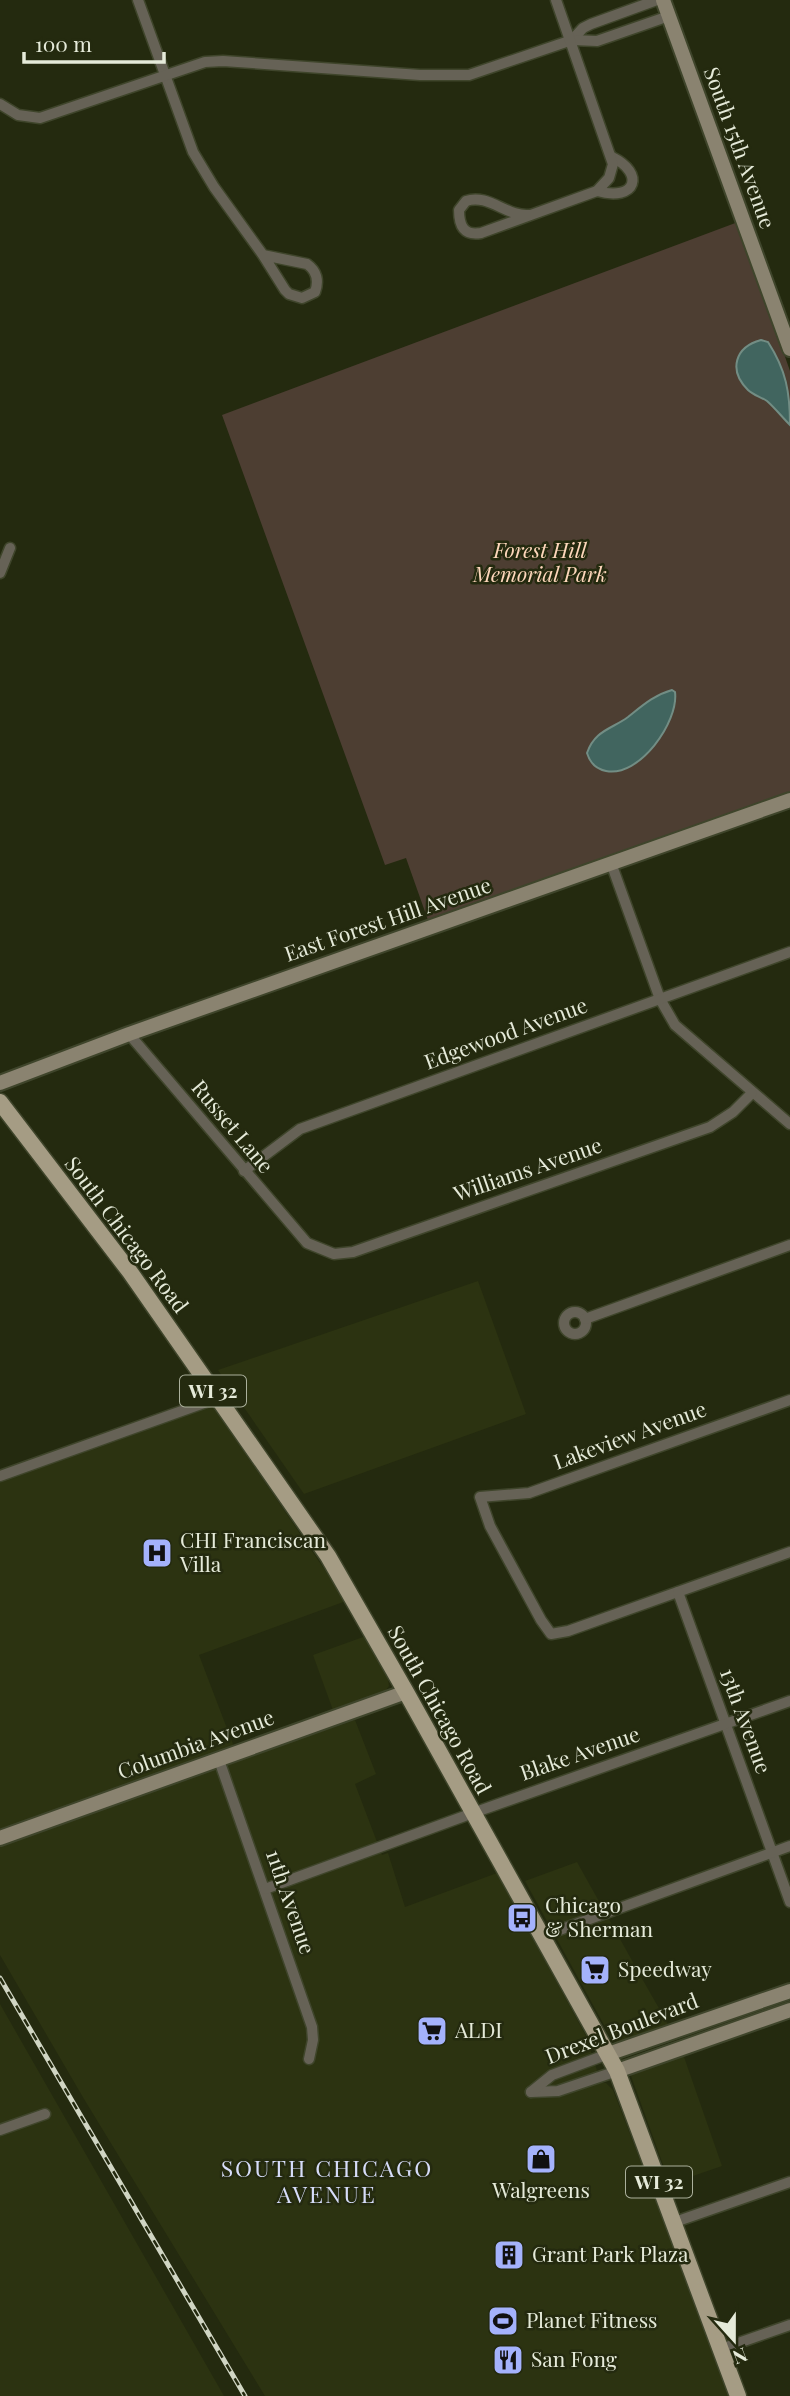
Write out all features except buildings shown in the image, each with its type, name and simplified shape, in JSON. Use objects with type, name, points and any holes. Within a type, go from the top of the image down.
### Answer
[{"type":"main road","name":"South Chicago Road","points":[[0,1102],[130,1272],[328,1556],[406,1692],[617,2071],[738,2396]]},
{"type":"street","points":[[138,0],[193,152],[214,187],[289,294],[302,298],[315,292],[318,280],[307,264],[263,255]]},
{"type":"street","points":[[529,215],[519,216],[478,199],[466,201],[459,210],[462,228],[475,234],[529,215],[597,191],[609,178],[613,164],[556,0]]},
{"type":"street","points":[[572,40],[591,24],[657,0]]},
{"type":"street","name":"South 15th Avenue","points":[[663,0],[790,349]]},
{"type":"street","points":[[0,103],[25,117],[40,118],[205,62],[419,75],[469,75],[572,40],[597,41],[669,16]]},
{"type":"street","points":[[597,191],[618,195],[631,185],[632,178],[627,166],[612,156]]},
{"type":"street","points":[[0,573],[9,548]]},
{"type":"street","name":"East Forest Hill Avenue","points":[[0,1083],[129,1034],[790,800]]},
{"type":"street","points":[[611,863],[660,999],[675,1025],[790,1124]]},
{"type":"street","name":"Edgewood Avenue","points":[[244,1171],[300,1129],[790,952]]},
{"type":"street","name":"Russet Lane","points":[[129,1034],[307,1243]]},
{"type":"street","name":"Williams Avenue","points":[[307,1243],[334,1254],[353,1252],[451,1216],[494,1205],[710,1127],[733,1112],[752,1093]]},
{"type":"street","points":[[585,1319],[790,1245]]},
{"type":"street","points":[[0,1476],[218,1398]]},
{"type":"street","name":"Lakeview Avenue","points":[[678,1592],[568,1631],[551,1634],[490,1527],[481,1497],[529,1493],[790,1400]]},
{"type":"street","points":[[678,1592],[790,1552]]},
{"type":"street","name":"13th Avenue","points":[[678,1592],[790,1902]]},
{"type":"street","name":"Columbia Avenue","points":[[0,1838],[406,1692]]},
{"type":"street","name":"Blake Avenue","points":[[265,1889],[790,1701]]},
{"type":"street","name":"11th Avenue","points":[[219,1760],[312,2026],[313,2040],[309,2059]]},
{"type":"street","points":[[543,1936],[790,1846]]},
{"type":"street","name":"Drexel Boulevard","points":[[790,1991],[552,2075],[531,2092],[558,2091],[790,2010]]},
{"type":"street","points":[[0,2130],[45,2114]]},
{"type":"street","points":[[675,2222],[790,2182]]},
{"type":"street","points":[[722,2349],[790,2325]]},
{"type":"shaded area","points":[[478,1281],[526,1414],[304,1494],[218,1370]]},
{"type":"shaded area","points":[[206,1396],[346,1601],[199,1655],[239,1760],[355,1720],[376,1774],[355,1784],[382,1855],[388,1853],[405,1907],[497,1873],[586,2036],[601,2083],[606,2083],[613,2090],[731,2396],[265,2396],[84,2099],[0,1955],[0,1470]]},
{"type":"shaded area","points":[[366,1636],[388,1677],[389,1686],[382,1695],[334,1713],[313,1655]]},
{"type":"shaded area","points":[[577,1862],[669,2026],[617,2043],[609,2034],[525,1881]]},
{"type":"shaded area","points":[[0,2004],[224,2396],[0,2396]]},
{"type":"shaded area","points":[[683,2054],[722,2166],[670,2184],[631,2073]]},
{"type":"green space","name":"Forest Hill Memorial Park","points":[[738,222],[790,371],[790,794],[429,923],[406,858],[385,865],[222,415]]},
{"type":"water","points":[[761,340],[768,342],[783,372],[788,392],[790,425],[767,401],[748,390],[738,375],[736,367],[740,354],[752,343]]},
{"type":"water","points":[[672,690],[675,692],[675,704],[671,718],[664,732],[643,757],[619,771],[606,771],[594,765],[587,753],[599,735],[654,698]]},
{"type":"railway","points":[[0,1978],[245,2396]]},
{"type":"place","name":"CHI Franciscan Villa","points":[[157,1553]]},
{"type":"place","name":"Chicago & Sherman","points":[[522,1918]]},
{"type":"place","name":"Speedway","points":[[595,1970]]},
{"type":"place","name":"ALDI","points":[[432,2031]]},
{"type":"place","name":"Walgreens","points":[[541,2159]]},
{"type":"place","name":"Grant Park Plaza","points":[[509,2255]]},
{"type":"place","name":"Planet Fitness","points":[[503,2321]]},
{"type":"place","name":"San Fong","points":[[508,2360]]},
{"type":"district","name":"SOUTH CHICAGO AVENUE","points":[[327,2182]]}]
